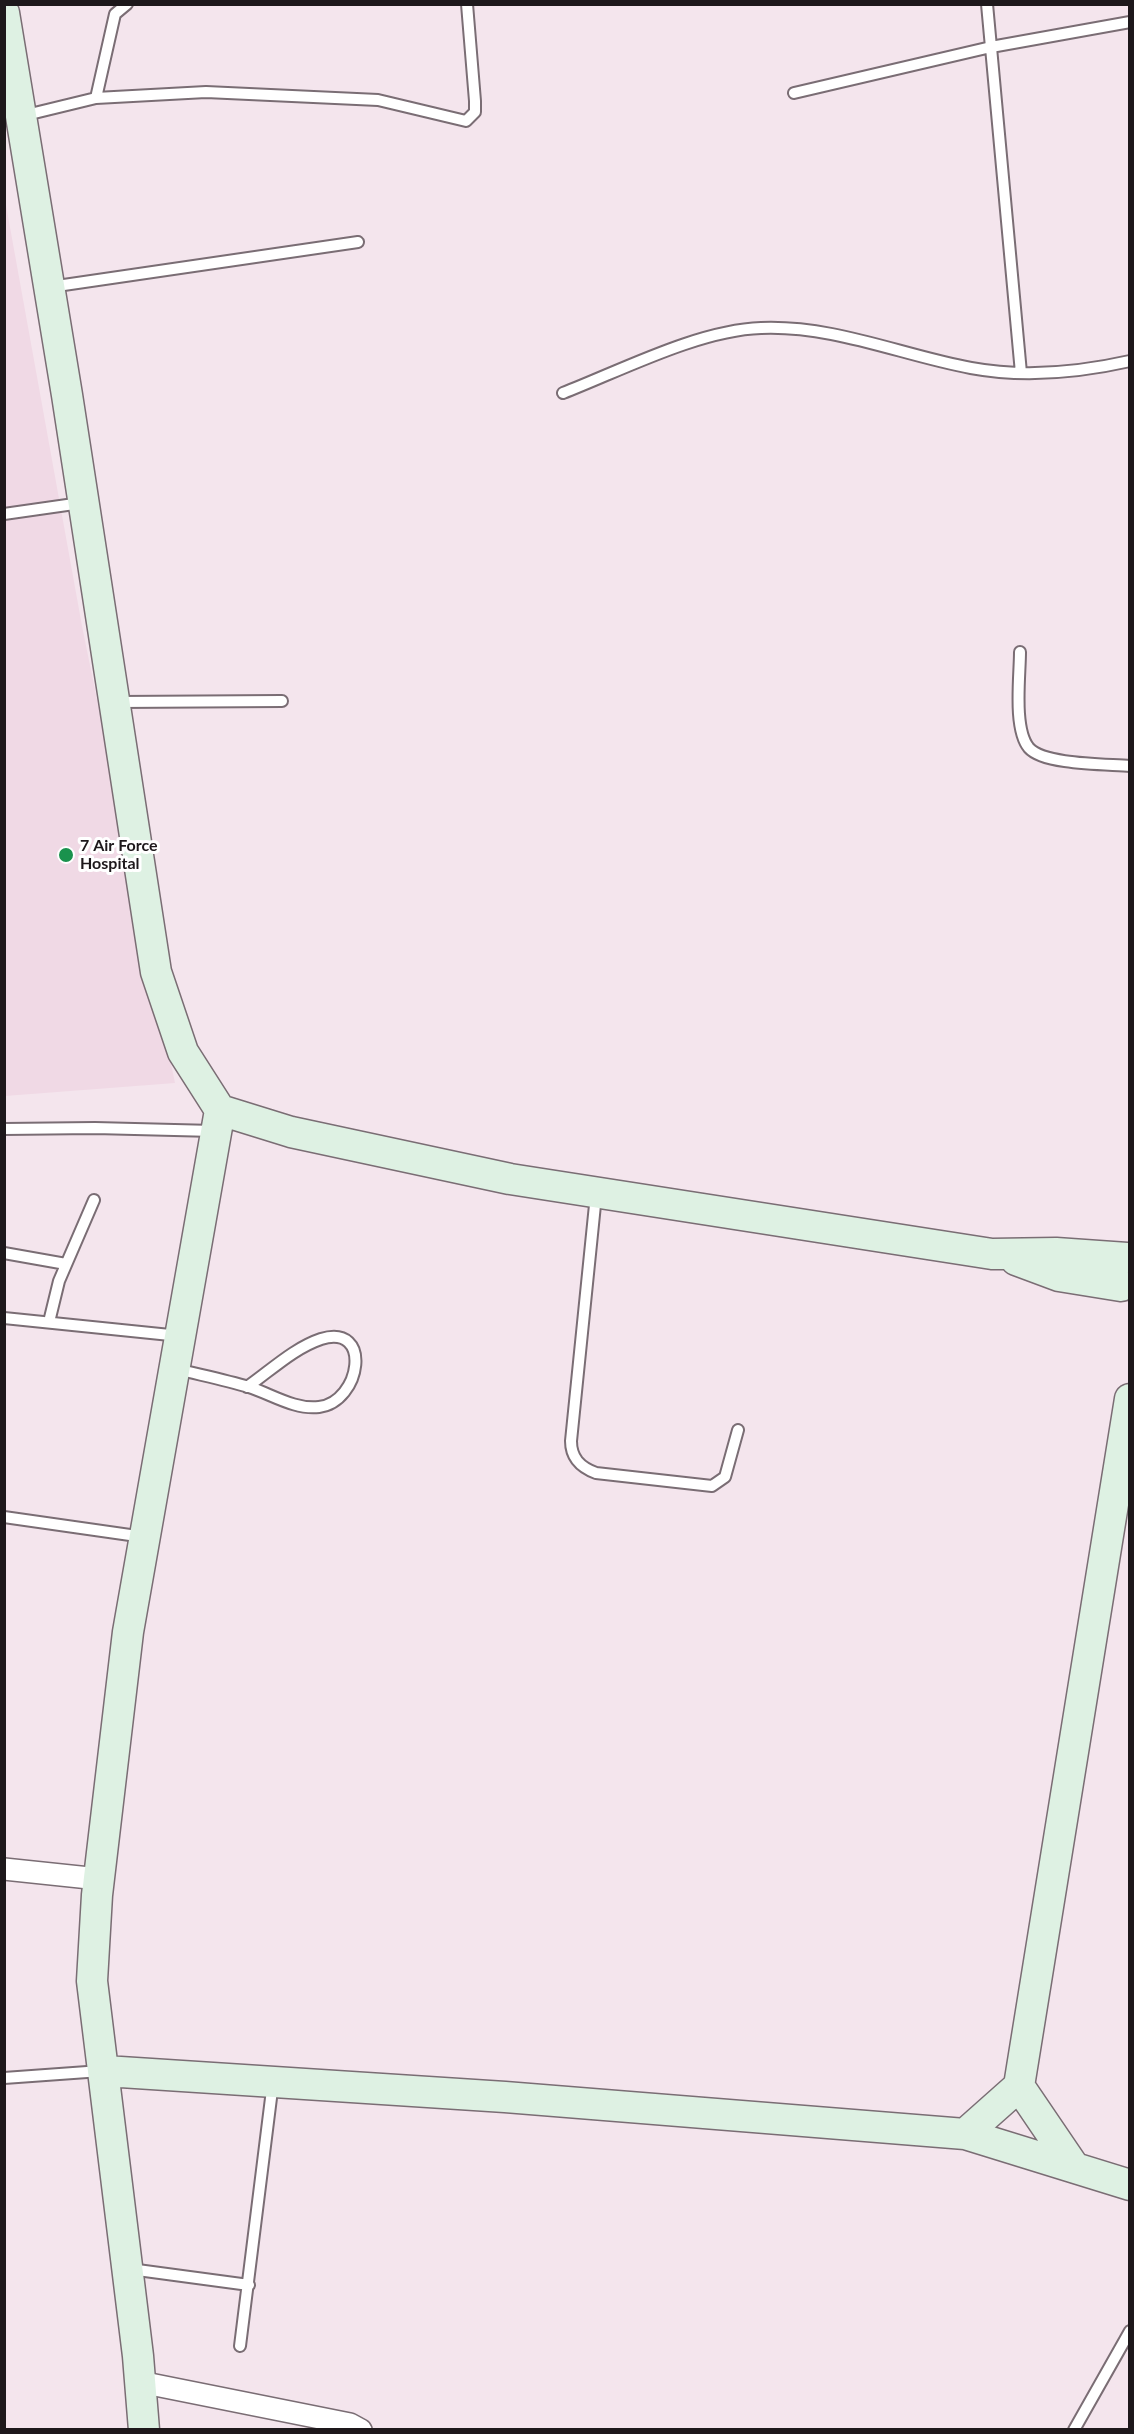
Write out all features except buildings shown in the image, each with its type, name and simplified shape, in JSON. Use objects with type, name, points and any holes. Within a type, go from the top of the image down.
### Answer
[{"type":"street","points":[[4,13],[84,503],[156,972],[183,1052],[218,1121],[128,1632],[99,1879],[92,1981],[128,2269],[144,2430]]},
{"type":"street","points":[[218,1121],[291,1132],[510,1179],[1002,1255],[1056,1253],[1127,1274]]},
{"type":"street","points":[[965,2134],[1019,2085],[1130,1399]]},
{"type":"street","points":[[4,1869],[99,1879]]},
{"type":"street","points":[[105,2071],[505,2097],[965,2134],[1130,2185]]},
{"type":"street","points":[[1019,2085],[1074,2167]]},
{"type":"street","points":[[140,2382],[350,2424],[361,2430]]},
{"type":"lane","points":[[96,98],[115,14],[127,4]]},
{"type":"lane","points":[[21,116],[96,98],[206,92],[378,100],[466,121],[474,112],[475,101],[467,4]]},
{"type":"lane","points":[[987,4],[1021,373]]},
{"type":"lane","points":[[794,93],[991,47],[1130,22]]},
{"type":"lane","points":[[49,287],[358,242]]},
{"type":"lane","points":[[563,393],[708,336],[761,328],[800,328],[842,335],[973,368],[1021,373],[1064,374],[1130,361]]},
{"type":"lane","points":[[4,514],[84,503]]},
{"type":"lane","points":[[1020,652],[1020,721],[1023,736],[1029,748],[1039,756],[1058,760],[1130,766]]},
{"type":"lane","points":[[114,702],[282,701]]},
{"type":"lane","points":[[4,1129],[95,1128],[218,1121]]},
{"type":"lane","points":[[597,1191],[571,1441],[573,1457],[581,1467],[596,1473],[712,1486],[725,1477],[738,1430]]},
{"type":"lane","points":[[49,1322],[53,1299],[94,1200]]},
{"type":"lane","points":[[4,1253],[66,1264]]},
{"type":"lane","points":[[4,1318],[180,1336]]},
{"type":"lane","points":[[174,1368],[248,1387],[296,1405],[311,1408],[331,1404],[345,1393],[356,1370],[356,1354],[350,1345],[339,1338],[322,1338],[297,1351],[248,1387]]},
{"type":"lane","points":[[4,1517],[145,1537]]},
{"type":"lane","points":[[4,2078],[105,2071]]},
{"type":"lane","points":[[240,2346],[273,2082]]},
{"type":"lane","points":[[128,2269],[249,2285]]},
{"type":"lane","points":[[1074,2430],[1130,2331]]},
{"type":"shaded area","name":"7 Air Force Hospital","points":[[4,194],[82,626],[175,1083],[5,1096]]},
{"type":"place","name":"7 Air Force Hospital","points":[[66,855]]}]
